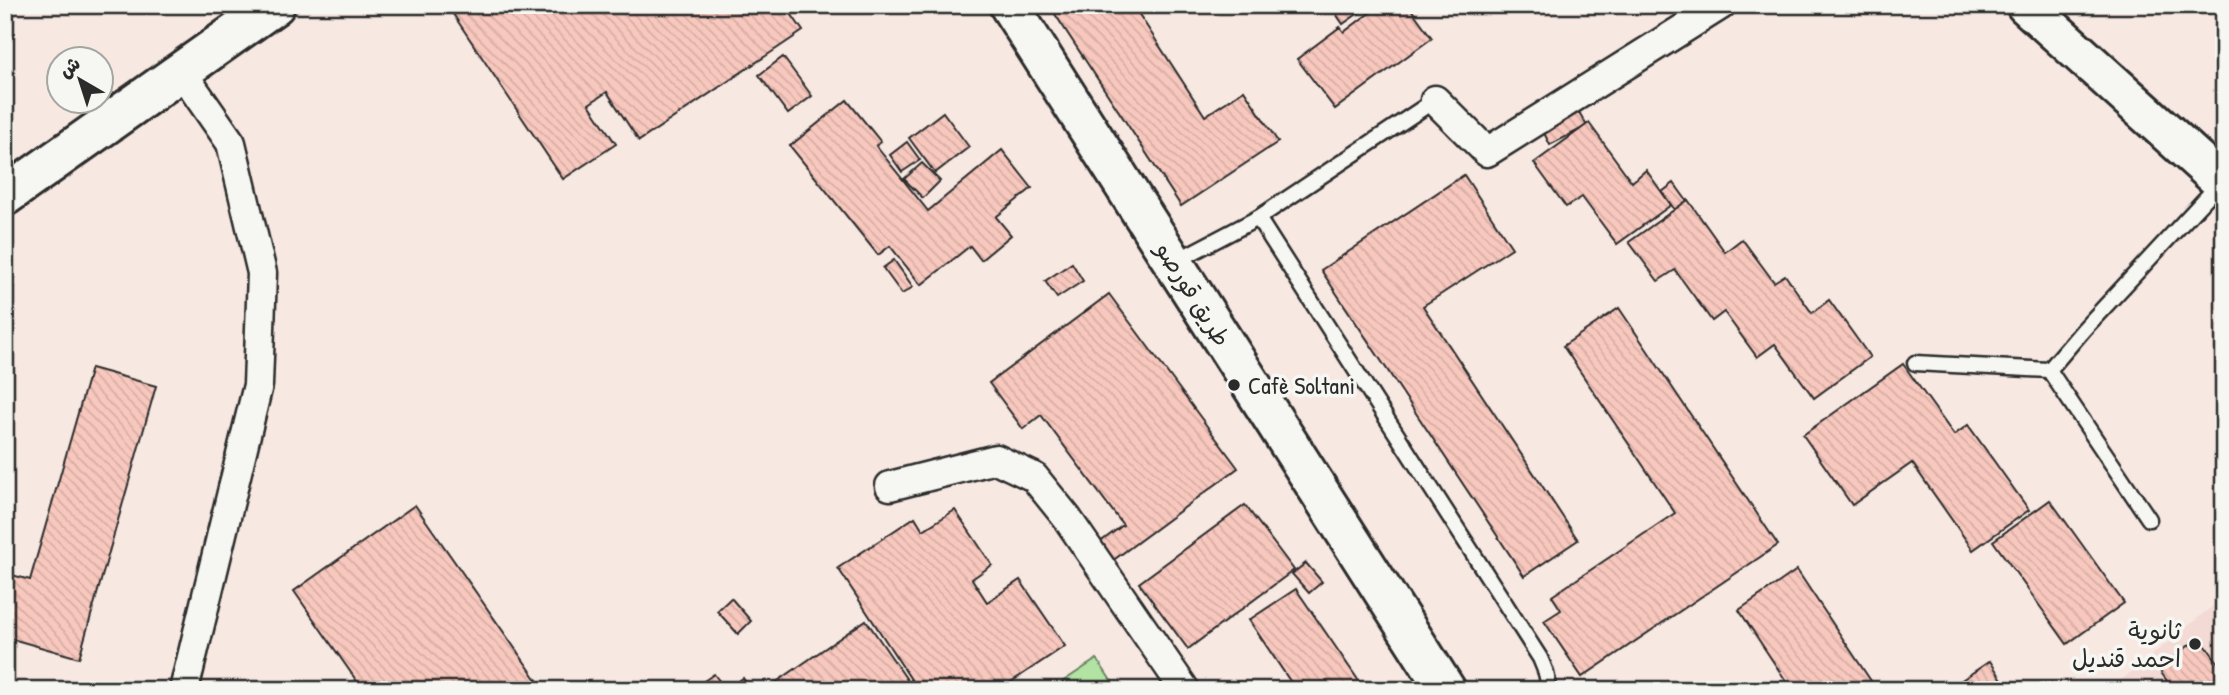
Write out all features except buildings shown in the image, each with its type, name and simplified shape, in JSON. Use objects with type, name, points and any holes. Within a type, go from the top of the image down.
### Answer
[{"type":"main road","points":[[5,196],[275,5]]},
{"type":"main road","name":"طريق قورصو","points":[[1009,5],[1446,690]]},
{"type":"main road","points":[[2025,5],[2223,182]]},
{"type":"street","points":[[1435,100],[1487,152],[1721,5]]},
{"type":"street","points":[[181,71],[231,143],[262,273],[258,385],[184,690]]},
{"type":"street","points":[[890,486],[996,460],[1034,477],[1067,518],[1185,690]]},
{"type":"lane","points":[[1174,262],[1258,218],[1435,100]]},
{"type":"lane","points":[[2049,370],[2084,329],[2223,182]]},
{"type":"lane","points":[[1258,218],[1540,658],[1546,671],[1548,685],[1545,690]]},
{"type":"lane","points":[[1915,363],[2049,370]]},
{"type":"lane","points":[[2049,370],[2149,519]]},
{"type":"shaded area","name":"ثانوية احمد قنديل","points":[[2224,597],[2224,690],[2109,690]]},
{"type":"green space","points":[[1097,659],[1117,690],[1050,690]]},
{"type":"place","name":"Cafè Soltani","points":[[1234,385]]},
{"type":"place","name":"ثانوية احمد قنديل","points":[[2195,644]]}]
